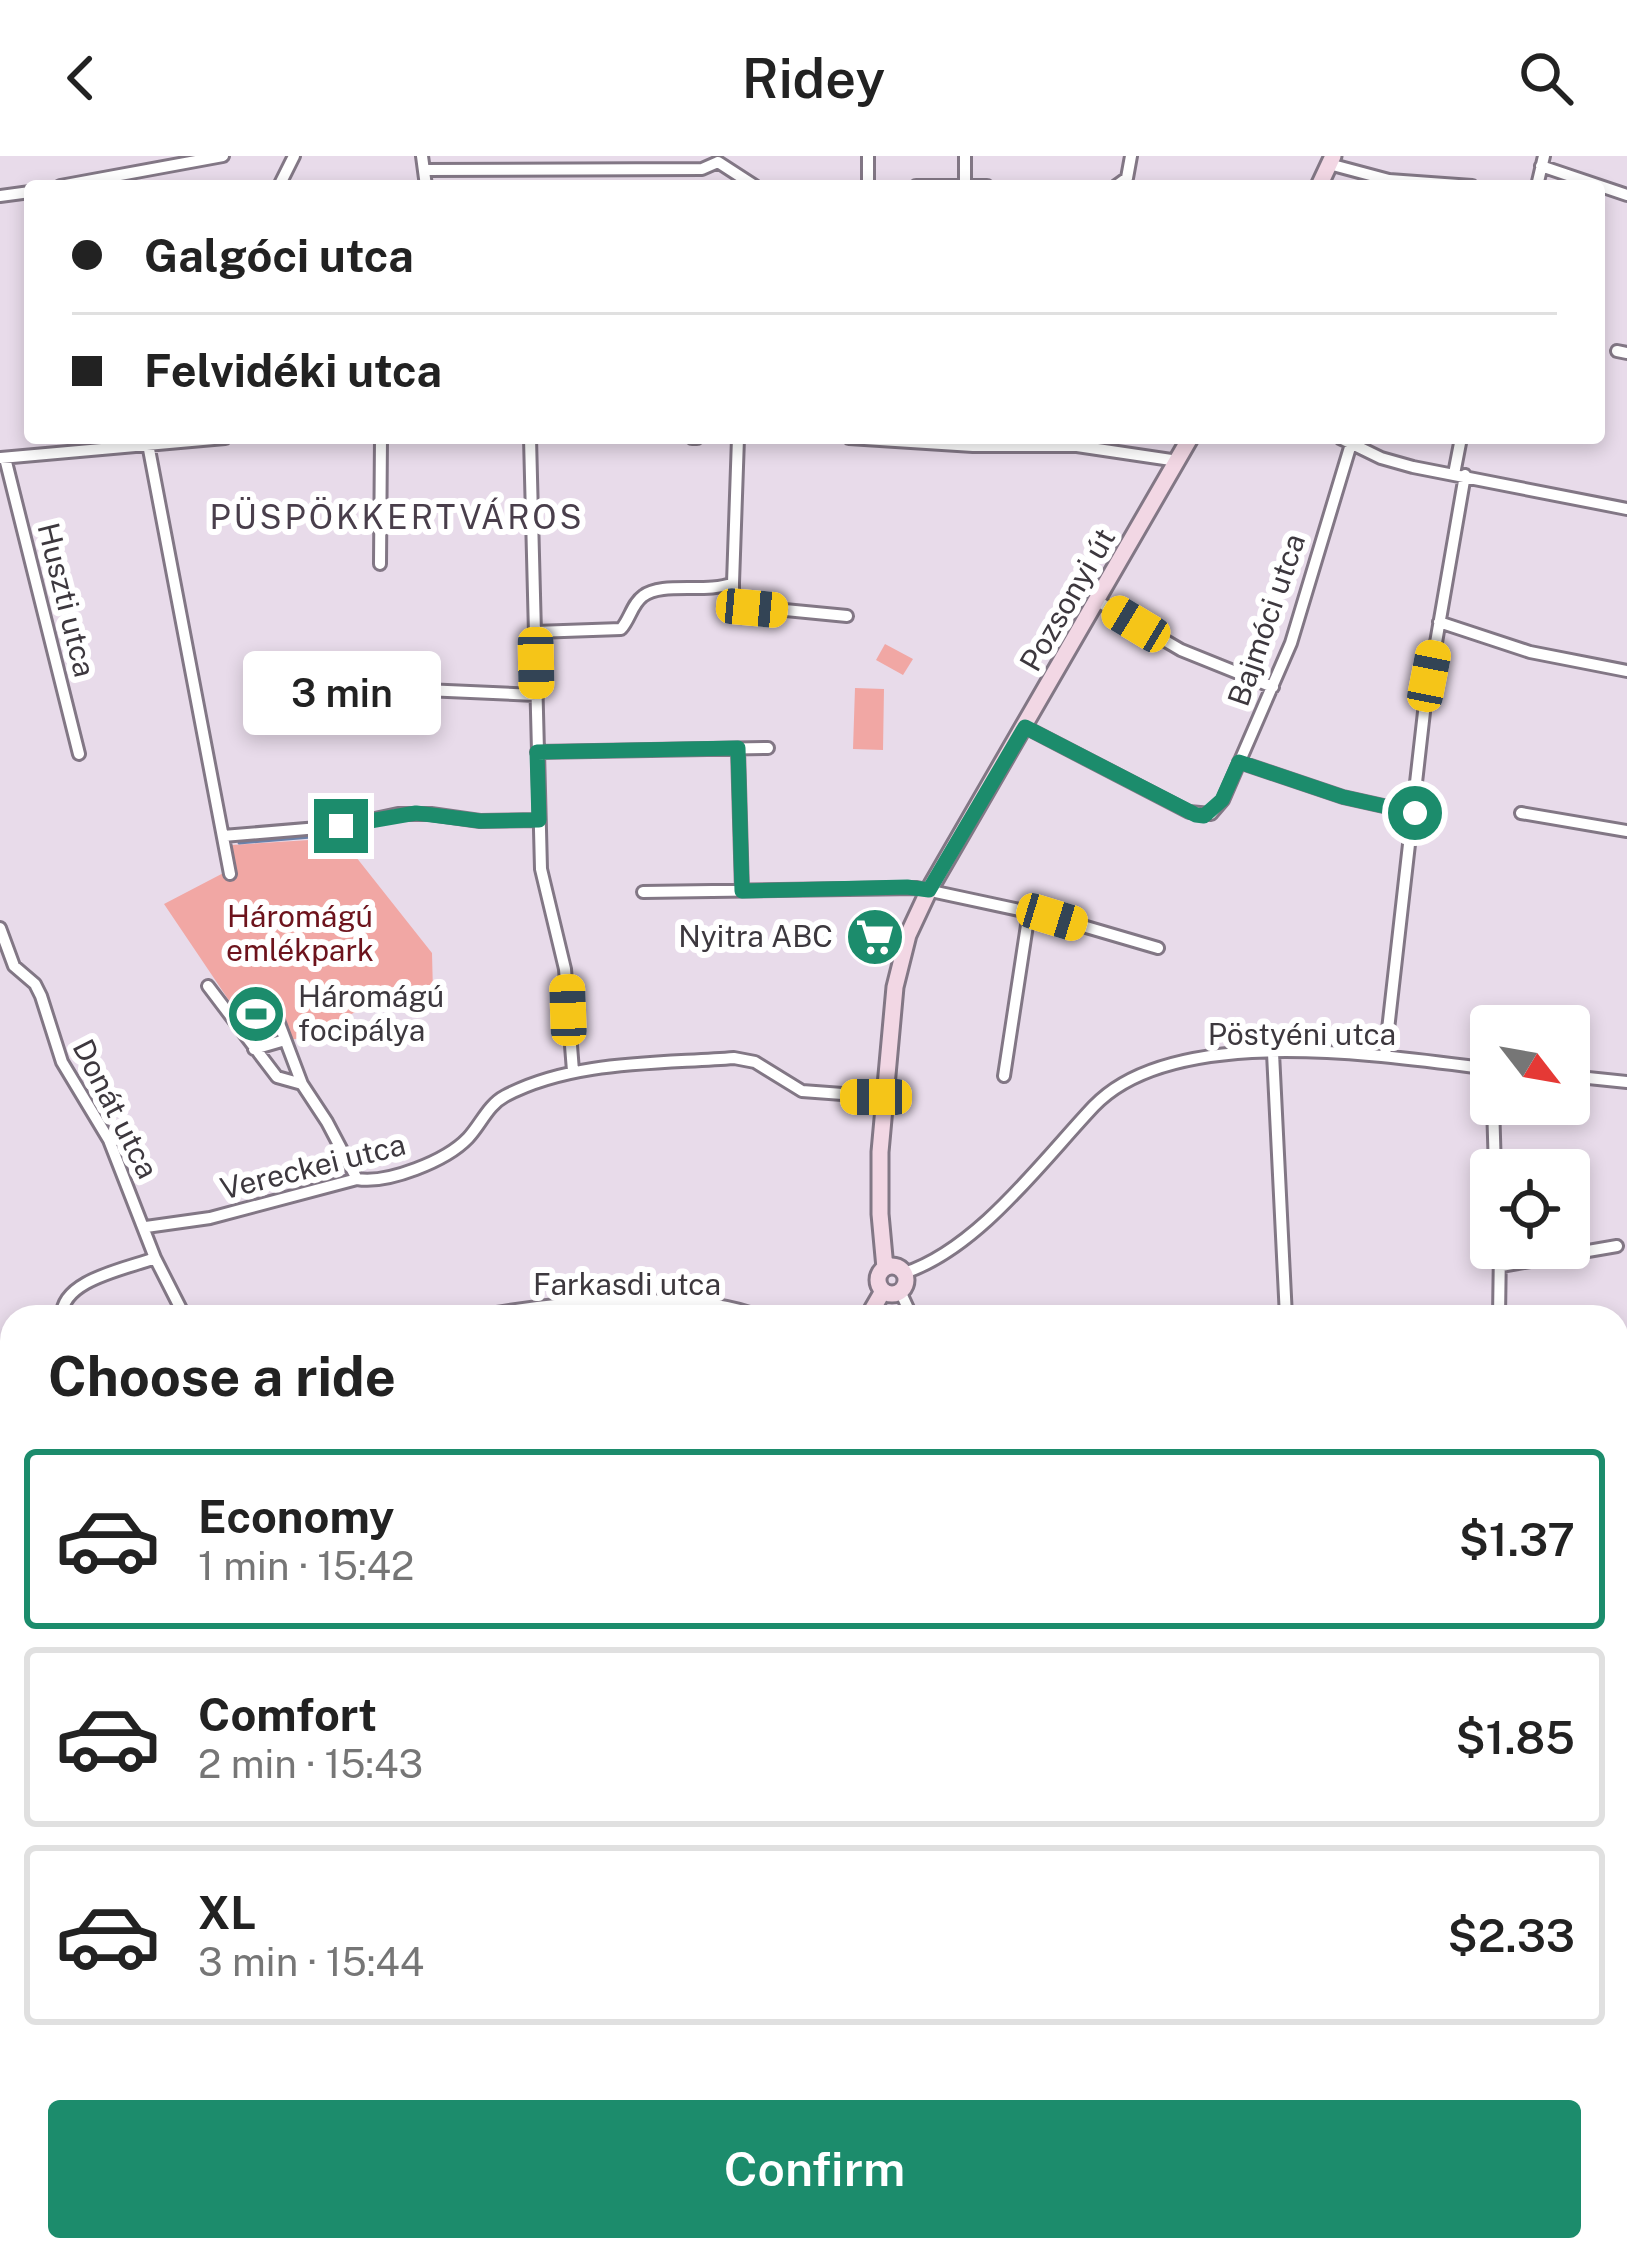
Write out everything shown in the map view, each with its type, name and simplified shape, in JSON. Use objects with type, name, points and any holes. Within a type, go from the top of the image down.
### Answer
[{"type":"street","points":[[93,180],[224,156]]},
{"type":"street","points":[[423,163],[702,169],[717,159],[747,180]]},
{"type":"street","points":[[1331,160],[1389,180]]},
{"type":"street","points":[[1543,161],[1590,180]]},
{"type":"street","points":[[3,458],[125,444]]},
{"type":"street","points":[[142,444],[230,874]]},
{"type":"street","points":[[380,564],[381,444]]},
{"type":"street","points":[[530,444],[541,869],[566,969],[573,1072]]},
{"type":"street","points":[[738,444],[734,595],[743,606],[847,616]]},
{"type":"street","points":[[942,444],[1065,445],[1178,461]]},
{"type":"street","name":"Pozsonyi út","points":[[885,1268],[879,1187],[883,1097],[900,961],[929,890],[1187,444]]},
{"type":"street","name":"Bajmóci utca","points":[[1025,727],[1196,815],[1218,808],[1296,629],[1345,444]]},
{"type":"street","points":[[1353,444],[1396,463],[1627,509]]},
{"type":"street","points":[[1385,1056],[1461,444]]},
{"type":"street","name":"Huszti utca","points":[[3,458],[79,754]]},
{"type":"street","points":[[535,632],[621,629],[639,599],[653,590],[714,589],[733,583]]},
{"type":"street","points":[[1099,602],[1181,650],[1273,687]]},
{"type":"street","points":[[1439,622],[1530,652],[1627,671]]},
{"type":"street","points":[[311,685],[536,695]]},
{"type":"street","points":[[738,748],[742,891]]},
{"type":"street","points":[[537,752],[768,748]]},
{"type":"street","points":[[1239,762],[1343,797],[1415,813]]},
{"type":"street","points":[[223,836],[341,826],[416,813],[480,821],[539,820]]},
{"type":"street","points":[[1521,813],[1627,831]]},
{"type":"street","points":[[643,892],[907,887],[1029,912],[1158,949]]},
{"type":"street","points":[[1004,1076],[1029,912]]},
{"type":"street","name":"Donát utca","points":[[0,928],[14,966],[41,995],[62,1062],[109,1140],[155,1258],[179,1305]]},
{"type":"street","points":[[208,986],[277,1077],[302,1084]]},
{"type":"street","points":[[278,1018],[302,1084],[357,1179]]},
{"type":"street","points":[[254,1049],[286,1040]]},
{"type":"street","points":[[1273,1053],[1285,1305]]},
{"type":"street","name":"Pöstyéni utca","points":[[904,1274],[945,1253],[1034,1175],[1097,1103],[1137,1073],[1214,1057],[1273,1053],[1385,1056],[1470,1066]]},
{"type":"street","name":"Vereckei utca","points":[[146,1227],[210,1219],[357,1179],[370,1181],[410,1171],[466,1140],[500,1099],[573,1072],[734,1058],[755,1062],[802,1091],[883,1097]]},
{"type":"street","points":[[1590,1078],[1627,1082]]},
{"type":"street","points":[[1590,1251],[1617,1246]]},
{"type":"street","points":[[62,1305],[74,1289],[155,1258]]},
{"type":"street","points":[[880,1305],[892,1292],[905,1283],[898,1268],[885,1268],[878,1277],[892,1292],[902,1305]]},
{"type":"street","points":[[1499,1305],[1501,1269]]},
{"type":"street","name":"Farkasdi utca","points":[[605,1305],[719,1305]]},
{"type":"green space","points":[[885,644],[913,659],[903,675],[876,660]]},
{"type":"green space","points":[[855,688],[884,689],[883,750],[853,749]]},
{"type":"green space","name":"Háromágú emlékpark","points":[[341,838],[432,953],[433,993],[369,1006],[296,1039],[257,1042],[164,904],[233,868],[231,845]]},
{"type":"waterway","points":[[239,843],[335,835]]},
{"type":"place","name":"Nyitra ABC","points":[[875,937]]},
{"type":"place","name":"Háromágú focipálya","points":[[256,1014]]},
{"type":"district","name":"PÜSPÖKKERTVÁROS","points":[[397,517]]},
{"type":"route","points":[[341,826],[416,813],[480,821],[539,820],[537,752],[738,748],[742,891],[929,890],[1025,727],[1196,815],[1218,808],[1239,762],[1343,797],[1415,813]]}]
